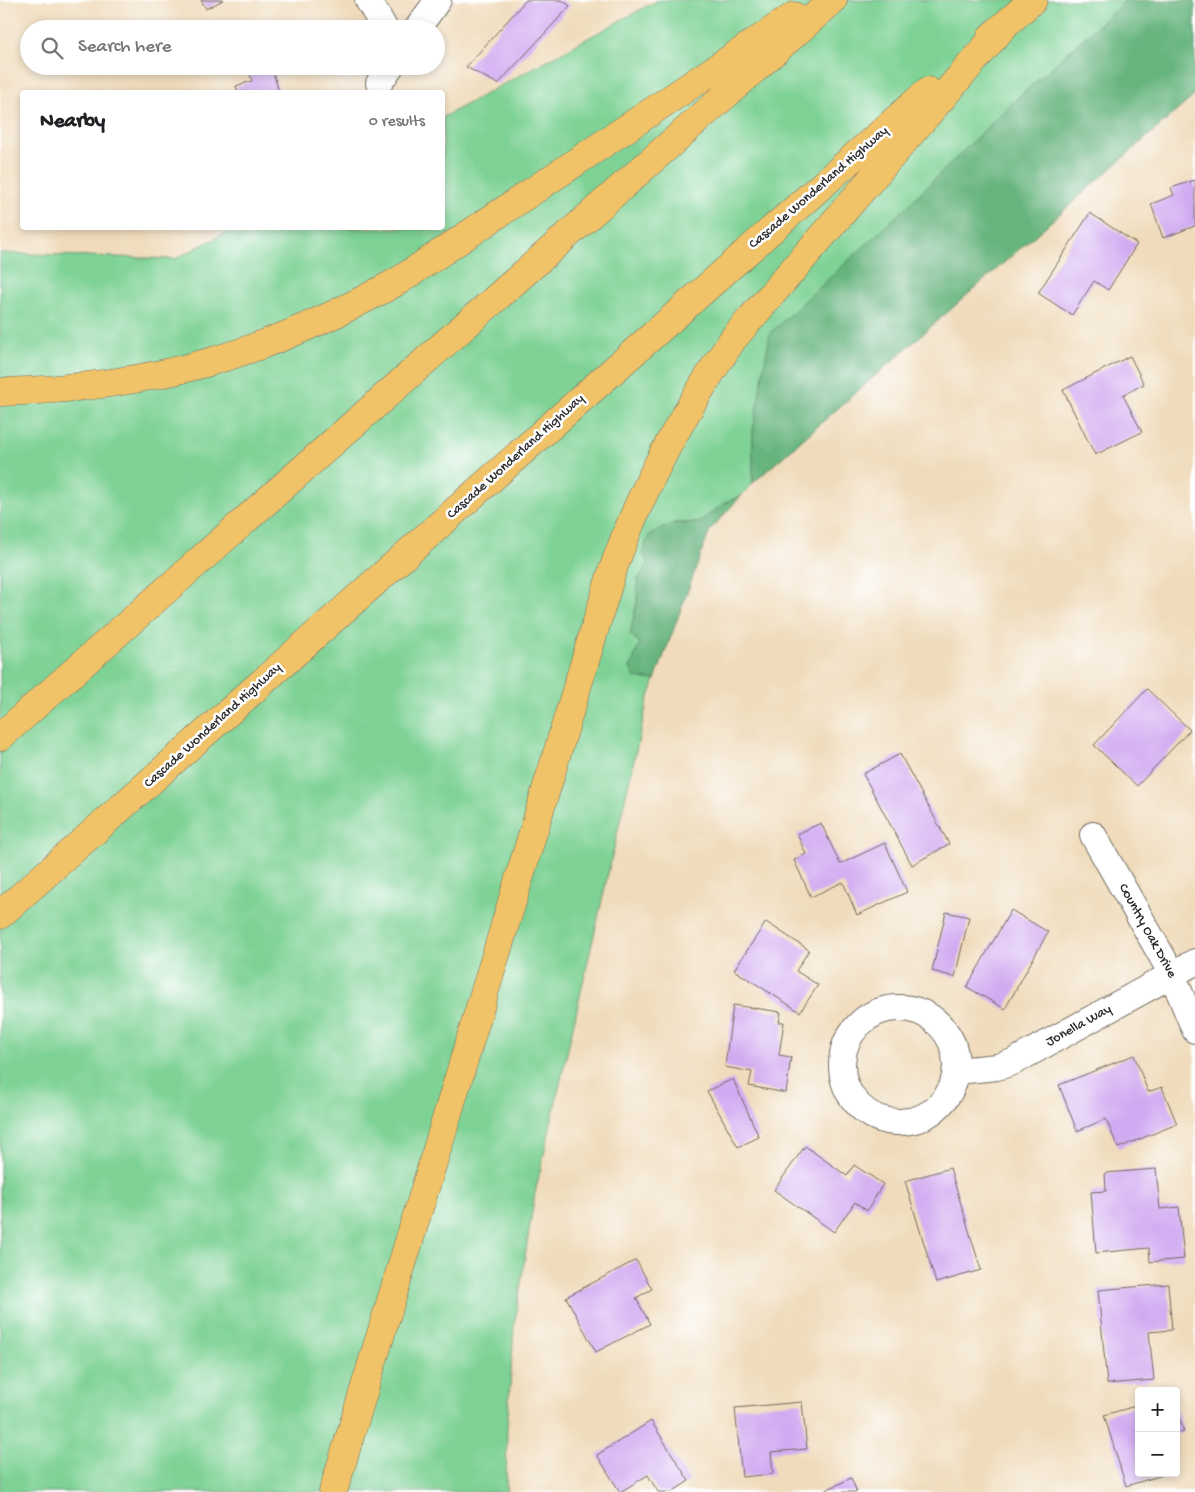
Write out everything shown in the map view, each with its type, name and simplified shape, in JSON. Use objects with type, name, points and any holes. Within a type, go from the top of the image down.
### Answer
[{"type":"highway","points":[[0,392],[59,390],[119,383],[164,375],[210,363],[278,340],[346,310],[400,280],[818,0]]},
{"type":"highway","points":[[0,737],[833,0]]},
{"type":"highway","name":"Cascade Wonderland Highway","points":[[0,915],[1033,0]]},
{"type":"highway","points":[[333,1492],[612,572],[627,528],[648,479],[698,391],[733,339],[1004,26]]},
{"type":"street","points":[[368,0],[380,20]]},
{"type":"street","points":[[424,20],[438,0]]},
{"type":"street","name":"Country Oak Drive","points":[[1093,834],[1172,974],[1195,1030]]},
{"type":"street","name":"Jonella Way","points":[[957,1071],[997,1067],[1013,1062],[1195,962]]},
{"type":"street","points":[[898,1007],[918,1010],[934,1020],[947,1034],[954,1052],[957,1071],[951,1089],[940,1104],[926,1116],[908,1122],[889,1122],[872,1116],[857,1104],[846,1088],[842,1070],[843,1052],[850,1034],[863,1020],[880,1011],[898,1007]]},
{"type":"green space","points":[[658,0],[1126,0],[1011,104],[899,214],[753,430],[753,483],[741,496],[726,502],[698,523],[674,523],[649,536],[642,554],[649,563],[638,579],[637,603],[630,634],[640,643],[630,668],[636,678],[655,680],[647,703],[535,1193],[514,1327],[507,1429],[506,1492],[0,1492],[0,253],[175,259],[231,230],[445,230],[445,116]]},
{"type":"green space","points":[[1126,0],[1195,0],[1195,95],[753,483],[753,430],[770,333],[899,214],[1011,104]]},
{"type":"green space","points":[[741,496],[710,530],[655,680],[635,678],[630,668],[640,643],[630,634],[637,603],[638,579],[649,563],[642,554],[649,535],[674,523],[698,523],[726,502]]},
{"type":"building","points":[[201,0],[223,0],[206,9]]},
{"type":"building","points":[[526,0],[562,0],[570,6],[498,84],[466,67]]},
{"type":"building","points":[[250,75],[274,75],[278,90],[237,90],[236,86],[252,81]]},
{"type":"building","points":[[1195,180],[1195,226],[1163,238],[1151,204],[1174,195],[1171,188]]},
{"type":"building","points":[[1090,213],[1137,244],[1108,290],[1094,281],[1072,315],[1038,293]]},
{"type":"building","points":[[1130,356],[1144,384],[1123,395],[1142,432],[1095,455],[1063,390]]},
{"type":"building","points":[[1147,689],[1190,730],[1137,786],[1094,745]]},
{"type":"building","points":[[900,754],[949,844],[912,865],[863,774]]},
{"type":"building","points":[[821,823],[840,864],[885,843],[907,892],[857,915],[843,882],[811,897],[794,860],[806,854],[797,834]]},
{"type":"building","points":[[1011,910],[1048,932],[1005,1009],[967,987]]},
{"type":"building","points":[[946,912],[969,917],[955,977],[932,971]]},
{"type":"building","points":[[766,922],[809,950],[796,971],[818,985],[800,1012],[734,970]]},
{"type":"building","points":[[733,1005],[781,1012],[779,1022],[784,1022],[779,1055],[791,1057],[786,1093],[749,1086],[752,1072],[725,1067]]},
{"type":"building","points":[[1134,1055],[1148,1092],[1162,1087],[1177,1124],[1118,1148],[1106,1119],[1077,1131],[1059,1085]]},
{"type":"building","points":[[733,1079],[759,1137],[738,1147],[707,1091]]},
{"type":"building","points":[[805,1146],[847,1176],[854,1165],[883,1184],[867,1211],[855,1202],[834,1232],[774,1190]]},
{"type":"building","points":[[950,1168],[981,1270],[936,1283],[905,1181]]},
{"type":"building","points":[[1156,1169],[1160,1209],[1179,1207],[1184,1259],[1150,1262],[1149,1248],[1096,1253],[1091,1192],[1106,1191],[1105,1173]]},
{"type":"building","points":[[636,1260],[652,1289],[636,1298],[650,1324],[596,1352],[566,1297]]},
{"type":"building","points":[[1168,1284],[1172,1330],[1149,1332],[1154,1380],[1107,1384],[1098,1290]]},
{"type":"building","points":[[802,1402],[807,1449],[771,1452],[773,1474],[742,1477],[735,1408]]},
{"type":"building","points":[[1135,1406],[1135,1477],[1156,1477],[1126,1486],[1104,1415]]},
{"type":"building","points":[[1180,1420],[1184,1432],[1180,1433]]},
{"type":"building","points":[[651,1421],[689,1481],[672,1492],[658,1492],[648,1475],[620,1492],[597,1455]]},
{"type":"building","points":[[851,1478],[857,1492],[822,1492]]}]
